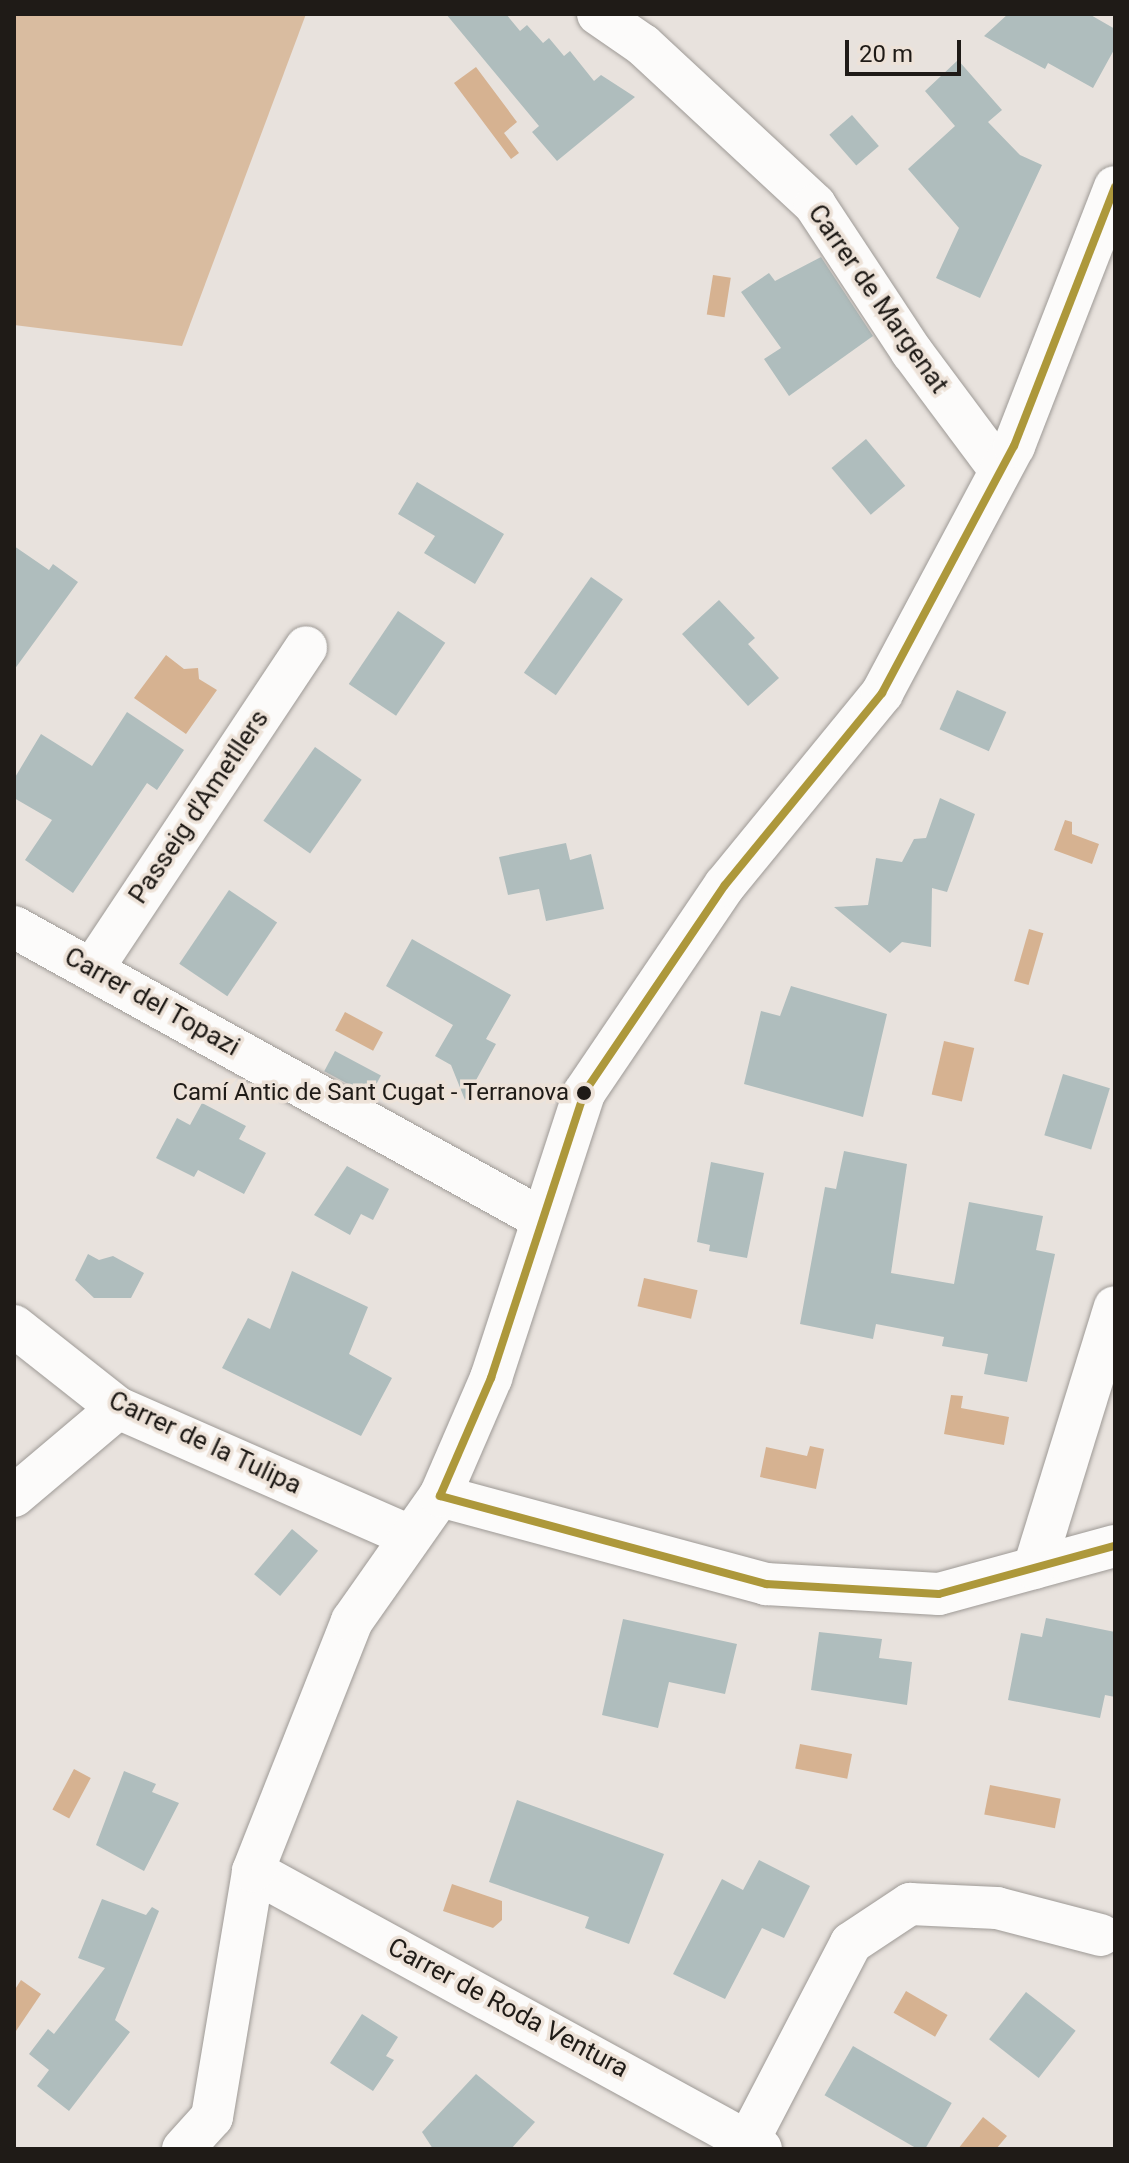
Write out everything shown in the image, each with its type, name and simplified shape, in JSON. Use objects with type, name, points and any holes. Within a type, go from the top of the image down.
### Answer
[{"type":"street","name":"Carrer de Margenat","points":[[598,14],[643,45],[815,205],[912,352],[1000,470]]},
{"type":"street","points":[[183,2149],[212,2117],[253,1871],[352,1621],[440,1496],[491,1378],[540,1218],[559,1177],[584,1093],[725,885],[882,693],[1000,470],[1115,187]]},
{"type":"street","name":"Passeig d'Ametllers","points":[[93,968],[306,647]]},
{"type":"street","name":"Carrer del Topazi","points":[[14,927],[540,1218]]},
{"type":"street","points":[[1034,1568],[1115,1307]]},
{"type":"street","name":"Carrer de la Tulipa","points":[[14,1326],[118,1408],[410,1536]]},
{"type":"street","points":[[14,1496],[118,1408]]},
{"type":"street","points":[[440,1496],[766,1584],[939,1594],[1115,1546]]},
{"type":"street","name":"Carrer de Roda Ventura","points":[[253,1871],[754,2145]]},
{"type":"street","points":[[754,2145],[851,1943],[910,1904],[997,1908],[1101,1935]]},
{"type":"shaded area","points":[[14,14],[306,14],[182,346],[14,325]]},
{"type":"shaded area","points":[[476,67],[517,122],[504,133],[519,153],[511,159],[454,83]]},
{"type":"shaded area","points":[[713,275],[731,278],[725,317],[707,315]]},
{"type":"shaded area","points":[[166,655],[184,669],[198,668],[199,679],[217,690],[186,734],[134,698]]},
{"type":"shaded area","points":[[1065,820],[1072,822],[1072,834],[1099,844],[1092,864],[1054,850]]},
{"type":"shaded area","points":[[1029,929],[1043,933],[1029,985],[1014,981]]},
{"type":"shaded area","points":[[345,1012],[383,1032],[373,1051],[335,1031]]},
{"type":"shaded area","points":[[944,1041],[974,1048],[962,1102],[932,1095]]},
{"type":"shaded area","points":[[644,1278],[698,1290],[691,1319],[637,1306]]},
{"type":"shaded area","points":[[951,1395],[963,1396],[961,1408],[1009,1417],[1004,1445],[944,1434]]},
{"type":"shaded area","points":[[810,1446],[824,1449],[816,1489],[760,1477],[766,1447],[807,1456]]},
{"type":"shaded area","points":[[800,1744],[852,1754],[847,1779],[795,1769]]},
{"type":"shaded area","points":[[74,1769],[91,1778],[69,1819],[52,1810]]},
{"type":"shaded area","points":[[990,1785],[1061,1799],[1055,1828],[984,1814]]},
{"type":"shaded area","points":[[452,1884],[502,1901],[502,1920],[493,1928],[443,1911]]},
{"type":"shaded area","points":[[21,1980],[41,1994],[16,2031],[14,1991]]},
{"type":"shaded area","points":[[906,1991],[948,2015],[935,2037],[894,2013]]},
{"type":"shaded area","points":[[983,2117],[1007,2136],[996,2149],[958,2149]]},
{"type":"building","points":[[446,14],[506,14],[520,31],[527,25],[543,43],[549,38],[564,56],[570,51],[594,81],[601,75],[635,97],[557,161],[532,132],[539,126]]},
{"type":"building","points":[[1008,14],[1089,14],[1115,29],[1115,48],[1093,88],[1048,63],[1045,69],[984,36]]},
{"type":"building","points":[[958,60],[1002,110],[988,122],[1020,155],[1042,165],[980,298],[936,278],[959,228],[908,169],[955,126],[925,91]]},
{"type":"building","points":[[852,115],[879,146],[856,166],[829,135]]},
{"type":"building","points":[[821,257],[873,336],[789,396],[764,359],[781,348],[741,292],[769,273],[775,281]]},
{"type":"building","points":[[866,439],[905,486],[871,515],[832,468]]},
{"type":"building","points":[[417,482],[504,534],[475,584],[424,553],[435,536],[398,514]]},
{"type":"building","points":[[14,546],[49,570],[53,564],[78,582],[14,670]]},
{"type":"building","points":[[591,577],[623,599],[556,695],[524,673]]},
{"type":"building","points":[[719,600],[755,638],[748,644],[779,678],[748,706],[682,634]]},
{"type":"building","points":[[398,611],[445,643],[396,716],[349,684]]},
{"type":"building","points":[[957,690],[1006,712],[989,751],[940,729]]},
{"type":"building","points":[[127,712],[184,750],[157,790],[147,783],[73,893],[25,860],[52,820],[14,798],[14,779],[41,734],[92,766]]},
{"type":"building","points":[[315,747],[362,780],[310,853],[263,821]]},
{"type":"building","points":[[940,798],[975,814],[947,892],[932,888],[931,947],[902,942],[890,953],[834,907],[868,905],[876,858],[902,862],[914,839],[926,838]]},
{"type":"building","points":[[566,843],[570,860],[591,854],[604,909],[546,921],[539,889],[508,895],[499,857]]},
{"type":"building","points":[[229,890],[277,922],[227,996],[179,964]]},
{"type":"building","points":[[412,939],[511,995],[486,1039],[496,1044],[465,1100],[451,1065],[435,1056],[453,1025],[386,986]]},
{"type":"building","points":[[791,986],[887,1014],[863,1117],[744,1084],[761,1011],[780,1016]]},
{"type":"building","points":[[335,1051],[381,1075],[370,1096],[324,1071]]},
{"type":"building","points":[[1063,1074],[1110,1088],[1091,1150],[1044,1135]]},
{"type":"building","points":[[202,1103],[246,1126],[239,1139],[266,1153],[244,1194],[198,1170],[194,1177],[156,1158],[177,1118],[190,1125]]},
{"type":"building","points":[[844,1151],[907,1164],[891,1273],[954,1284],[969,1202],[1043,1216],[1036,1250],[1055,1254],[1027,1382],[984,1374],[988,1354],[942,1346],[944,1337],[876,1324],[873,1339],[800,1324],[825,1187],[836,1189]]},
{"type":"building","points":[[711,1162],[764,1173],[747,1258],[709,1251],[710,1245],[697,1242]]},
{"type":"building","points":[[347,1166],[389,1189],[373,1220],[361,1214],[350,1235],[314,1215]]},
{"type":"building","points":[[88,1254],[99,1260],[113,1256],[144,1273],[131,1298],[94,1298],[75,1280]]},
{"type":"building","points":[[292,1271],[368,1307],[349,1354],[392,1378],[361,1436],[222,1368],[248,1318],[270,1329]]},
{"type":"building","points":[[292,1529],[318,1551],[280,1596],[254,1574]]},
{"type":"building","points":[[1046,1618],[1115,1632],[1115,1697],[1105,1695],[1100,1718],[1008,1700],[1021,1633],[1042,1637]]},
{"type":"building","points":[[623,1619],[737,1644],[725,1694],[669,1682],[658,1728],[602,1715]]},
{"type":"building","points":[[819,1632],[882,1639],[879,1658],[912,1662],[907,1705],[811,1690]]},
{"type":"building","points":[[124,1771],[156,1784],[152,1792],[179,1803],[144,1871],[96,1845]]},
{"type":"building","points":[[517,1800],[664,1854],[629,1944],[585,1928],[589,1917],[489,1882]]},
{"type":"building","points":[[759,1860],[810,1886],[784,1938],[762,1928],[725,1999],[673,1974],[722,1879],[743,1890]]},
{"type":"building","points":[[102,1899],[146,1915],[152,1907],[159,1911],[115,2020],[130,2032],[69,2111],[37,2086],[49,2070],[29,2054],[48,2029],[54,2034],[105,1968],[78,1958]]},
{"type":"building","points":[[1026,1992],[1076,2031],[1039,2078],[989,2039]]},
{"type":"building","points":[[362,2014],[398,2037],[386,2056],[394,2060],[373,2091],[330,2063]]},
{"type":"building","points":[[853,2046],[952,2103],[925,2149],[917,2149],[825,2095]]},
{"type":"building","points":[[476,2074],[535,2122],[511,2149],[433,2149],[422,2132]]},
{"type":"transit line","points":[[440,1496],[491,1378],[584,1093],[725,885],[882,693],[1014,446],[1115,187]]},
{"type":"transit line","points":[[440,1496],[766,1584],[939,1594],[1115,1546]]},
{"type":"place","name":"Camí Antic de Sant Cugat - Terranova","points":[[584,1093]]}]
